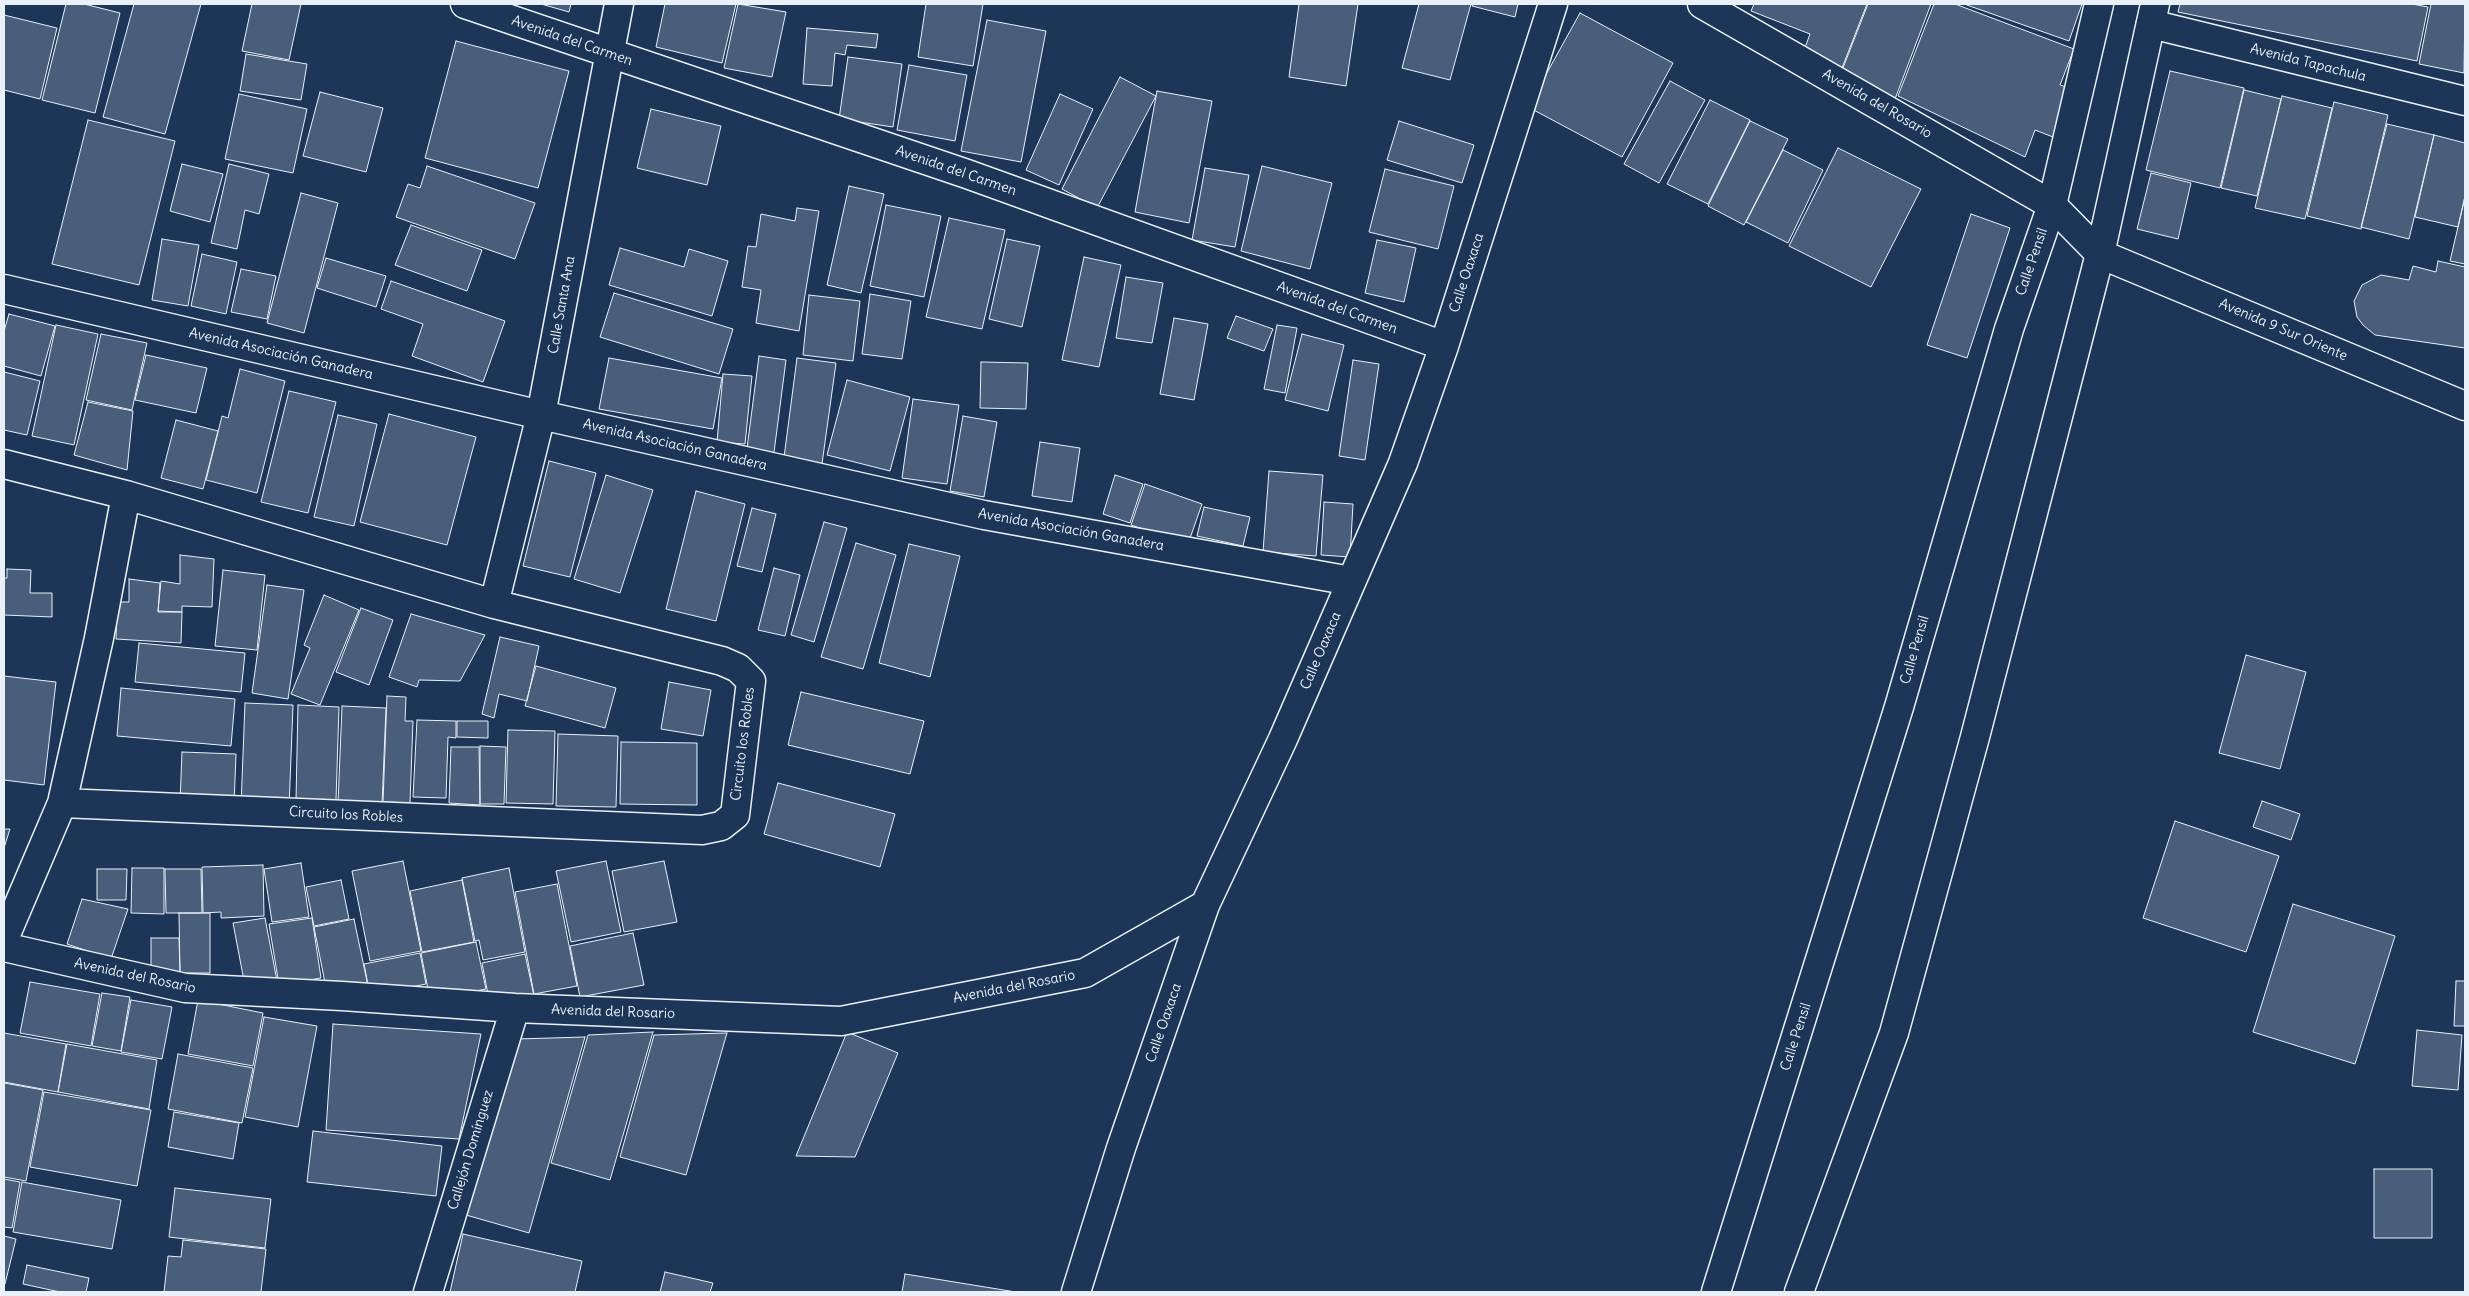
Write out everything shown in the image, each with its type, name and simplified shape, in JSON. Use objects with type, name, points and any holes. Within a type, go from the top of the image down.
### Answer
[{"type":"street","name":"Avenida del Carmen","points":[[465,4],[967,174],[1444,346]]},
{"type":"street","name":"Calle Santa Ana","points":[[494,604],[541,415],[619,4]]},
{"type":"street","name":"Calle Oaxaca","points":[[1076,1292],[1121,1148],[1205,905],[1283,739],[1403,463],[1444,346],[1553,4]]},
{"type":"street","name":"Avenida del Rosario","points":[[1702,4],[2052,206],[2100,254]]},
{"type":"street","name":"Calle Pensil","points":[[1716,1292],[1899,707],[2009,329],[2052,206],[2099,4]]},
{"type":"street","name":"Avenida Tapachula","points":[[2153,14],[2465,101]]},
{"type":"street","points":[[1799,1292],[1894,1032],[1975,737],[2100,254],[2153,14]]},
{"type":"street","name":"Avenida 9 Sur Oriente","points":[[2100,254],[2465,406]]},
{"type":"street","name":"Avenida Asociación Ganadera","points":[[4,289],[541,415],[984,515],[1351,582]]},
{"type":"street","name":"Circuito los Robles","points":[[4,464],[126,495],[494,604],[722,661],[738,668],[751,681],[735,815],[720,826],[702,830],[62,802]]},
{"type":"street","points":[[4,939],[62,802],[99,638],[126,495]]},
{"type":"street","name":"Avenida del Rosario","points":[[4,947],[185,988],[342,996],[515,1008],[841,1021],[1085,973],[1205,905]]},
{"type":"street","name":"Callejón Domínguez","points":[[428,1292],[515,1008]]},
{"type":"building","points":[[66,4],[84,4],[120,13],[95,113],[42,100]]},
{"type":"building","points":[[134,4],[201,4],[165,134],[103,117]]},
{"type":"building","points":[[252,4],[301,4],[289,60],[242,51]]},
{"type":"building","points":[[541,4],[571,4],[569,12]]},
{"type":"building","points":[[665,4],[736,4],[722,63],[656,47]]},
{"type":"building","points":[[738,4],[786,12],[772,77],[724,68]]},
{"type":"building","points":[[926,4],[983,4],[973,66],[918,57]]},
{"type":"building","points":[[1299,4],[1358,4],[1346,86],[1289,77]]},
{"type":"building","points":[[1419,4],[1471,4],[1450,80],[1402,68]]},
{"type":"building","points":[[1473,4],[1518,4],[1515,17],[1472,6]]},
{"type":"building","points":[[1754,4],[1867,4],[1842,68],[1803,53],[1810,34],[1751,11]]},
{"type":"building","points":[[1868,4],[1931,4],[1895,99],[1839,78]]},
{"type":"building","points":[[1934,4],[1955,4],[2074,49],[2060,85],[2072,89],[2053,137],[2035,130],[2025,157],[1898,96]]},
{"type":"building","points":[[1964,4],[2082,4],[2069,41]]},
{"type":"building","points":[[2180,4],[2412,4],[2428,7],[2417,61],[2178,12]]},
{"type":"building","points":[[2431,4],[2465,4],[2464,73],[2419,64]]},
{"type":"building","points":[[1580,13],[1673,63],[1622,157],[1528,107]]},
{"type":"building","points":[[4,15],[57,28],[40,99],[4,90]]},
{"type":"building","points":[[987,20],[1046,31],[1021,162],[961,151]]},
{"type":"building","points":[[807,28],[878,34],[876,48],[847,45],[845,55],[835,53],[832,86],[803,84]]},
{"type":"building","points":[[456,41],[569,71],[538,188],[425,158]]},
{"type":"building","points":[[246,54],[307,64],[301,100],[240,91]]},
{"type":"building","points":[[848,57],[902,64],[893,127],[839,119]]},
{"type":"building","points":[[909,65],[967,75],[955,141],[897,130]]},
{"type":"building","points":[[2170,71],[2244,88],[2220,188],[2146,170]]},
{"type":"building","points":[[1120,77],[1156,96],[1097,208],[1062,189]]},
{"type":"building","points":[[1670,81],[1705,100],[1659,183],[1624,164]]},
{"type":"building","points":[[2244,90],[2281,99],[2257,196],[2221,188]]},
{"type":"building","points":[[1157,91],[1212,101],[1189,223],[1135,212]]},
{"type":"building","points":[[320,92],[383,108],[366,172],[303,156]]},
{"type":"building","points":[[239,94],[307,109],[293,173],[225,159]]},
{"type":"building","points":[[1060,94],[1093,109],[1059,185],[1026,170]]},
{"type":"building","points":[[2282,96],[2332,108],[2305,219],[2255,208]]},
{"type":"building","points":[[1710,100],[1750,120],[1708,204],[1667,184]]},
{"type":"building","points":[[2334,102],[2388,115],[2361,229],[2307,216]]},
{"type":"building","points":[[651,109],[721,126],[707,185],[637,168]]},
{"type":"building","points":[[88,120],[175,141],[139,285],[52,264]]},
{"type":"building","points":[[1399,121],[1474,145],[1462,183],[1387,160]]},
{"type":"building","points":[[1750,121],[1788,139],[1744,225],[1708,206]]},
{"type":"building","points":[[2387,124],[2434,135],[2409,239],[2361,227]]},
{"type":"building","points":[[2434,135],[2465,143],[2465,196],[2458,227],[2415,217]]},
{"type":"building","points":[[1838,148],[1921,189],[1871,287],[1789,246]]},
{"type":"building","points":[[1783,150],[1823,170],[1788,243],[1746,222]]},
{"type":"building","points":[[182,164],[223,174],[210,222],[170,211]]},
{"type":"building","points":[[229,164],[269,174],[259,214],[245,210],[237,249],[211,243]]},
{"type":"building","points":[[427,166],[535,203],[515,259],[396,217],[408,184],[420,188]]},
{"type":"building","points":[[1262,166],[1332,183],[1310,269],[1241,251]]},
{"type":"building","points":[[1205,168],[1249,175],[1235,247],[1192,240]]},
{"type":"building","points":[[1385,169],[1454,186],[1438,249],[1369,232]]},
{"type":"building","points":[[2151,173],[2191,183],[2178,239],[2137,229]]},
{"type":"building","points":[[849,186],[884,194],[861,293],[827,285]]},
{"type":"building","points":[[301,193],[338,203],[304,333],[267,323]]},
{"type":"building","points":[[2465,197],[2465,264],[2450,261]]},
{"type":"building","points":[[886,205],[941,216],[924,297],[870,286]]},
{"type":"building","points":[[797,208],[819,211],[799,331],[756,323],[761,290],[742,287],[748,246],[756,247],[761,214],[795,221]]},
{"type":"building","points":[[1971,214],[2010,228],[1967,358],[1927,345]]},
{"type":"building","points":[[949,218],[1005,230],[982,329],[926,317]]},
{"type":"building","points":[[411,225],[482,250],[467,291],[395,265]]},
{"type":"building","points":[[162,239],[199,245],[188,306],[152,300]]},
{"type":"building","points":[[1007,239],[1040,246],[1022,327],[989,319]]},
{"type":"building","points":[[1377,240],[1416,248],[1404,302],[1365,293]]},
{"type":"building","points":[[620,248],[684,267],[689,249],[728,261],[712,316],[609,285]]},
{"type":"building","points":[[202,254],[237,262],[226,314],[191,306]]},
{"type":"building","points":[[1084,257],[1121,265],[1099,367],[1062,360]]},
{"type":"building","points":[[326,258],[386,276],[376,307],[317,288]]},
{"type":"building","points":[[2438,261],[2465,267],[2465,348],[2375,335],[2363,325],[2357,317],[2354,301],[2362,285],[2381,275],[2409,280],[2413,266],[2436,272]]},
{"type":"building","points":[[241,269],[276,276],[267,319],[231,312]]},
{"type":"building","points":[[1126,277],[1163,283],[1152,343],[1116,338]]},
{"type":"building","points":[[391,281],[505,321],[483,382],[412,356],[423,324],[381,309]]},
{"type":"building","points":[[614,293],[733,329],[719,374],[600,337]]},
{"type":"building","points":[[870,294],[911,301],[902,359],[862,354]]},
{"type":"building","points":[[809,295],[860,301],[853,361],[803,355]]},
{"type":"building","points":[[9,314],[55,326],[41,376],[4,366],[4,331]]},
{"type":"building","points":[[1236,316],[1273,329],[1264,351],[1227,338]]},
{"type":"building","points":[[1174,318],[1208,324],[1194,400],[1160,394]]},
{"type":"building","points":[[56,325],[98,334],[74,445],[32,436]]},
{"type":"building","points":[[1277,325],[1297,328],[1285,393],[1264,389]]},
{"type":"building","points":[[101,334],[147,343],[132,410],[86,400]]},
{"type":"building","points":[[1302,334],[1344,345],[1328,411],[1285,400]]},
{"type":"building","points":[[146,355],[207,368],[196,413],[135,400]]},
{"type":"building","points":[[759,356],[786,360],[773,460],[746,456]]},
{"type":"building","points":[[609,358],[722,378],[713,429],[599,409]]},
{"type":"building","points":[[797,358],[836,363],[821,471],[783,465]]},
{"type":"building","points":[[1353,360],[1379,364],[1365,460],[1339,456]]},
{"type":"building","points":[[981,362],[1028,363],[1026,409],[980,408]]},
{"type":"building","points":[[240,369],[285,381],[257,493],[206,480],[222,416],[228,418]]},
{"type":"building","points":[[4,372],[40,381],[27,435],[4,430]]},
{"type":"building","points":[[723,374],[752,376],[745,444],[717,442]]},
{"type":"building","points":[[847,380],[910,397],[890,471],[827,455]]},
{"type":"building","points":[[289,391],[336,402],[308,513],[261,502]]},
{"type":"building","points":[[913,399],[959,405],[947,484],[902,478]]},
{"type":"building","points":[[88,402],[133,411],[127,470],[74,455]]},
{"type":"building","points":[[389,414],[476,437],[447,545],[360,522]]},
{"type":"building","points":[[338,415],[377,424],[354,526],[314,517]]},
{"type":"building","points":[[963,416],[997,422],[984,497],[950,491]]},
{"type":"building","points":[[176,420],[218,431],[203,489],[161,478]]},
{"type":"building","points":[[1040,442],[1080,448],[1072,502],[1032,496]]},
{"type":"building","points":[[549,461],[596,473],[570,577],[523,566]]},
{"type":"building","points":[[1269,471],[1323,475],[1316,556],[1263,552]]},
{"type":"building","points":[[606,475],[653,490],[620,593],[574,579]]},
{"type":"building","points":[[1115,475],[1143,484],[1130,523],[1103,514]]},
{"type":"building","points":[[1145,484],[1202,504],[1188,544],[1131,525]]},
{"type":"building","points":[[696,491],[745,504],[716,621],[666,609]]},
{"type":"building","points":[[1324,502],[1353,504],[1350,557],[1321,555]]},
{"type":"building","points":[[1204,507],[1250,517],[1243,546],[1197,536]]},
{"type":"building","points":[[752,508],[776,514],[762,572],[737,566]]},
{"type":"building","points":[[824,522],[847,528],[814,642],[791,635]]},
{"type":"building","points":[[856,543],[896,555],[863,669],[821,657]]},
{"type":"building","points":[[909,544],[960,556],[930,677],[879,663]]},
{"type":"building","points":[[180,555],[214,559],[212,607],[182,606],[182,612],[158,611],[161,581],[180,584]]},
{"type":"building","points":[[774,568],[800,575],[785,636],[758,630]]},
{"type":"building","points":[[7,569],[31,570],[30,593],[52,593],[52,617],[4,615],[4,578],[7,578]]},
{"type":"building","points":[[223,570],[265,575],[257,650],[215,646]]},
{"type":"building","points":[[129,579],[160,583],[158,612],[182,612],[181,643],[116,639],[117,602],[129,602]]},
{"type":"building","points":[[267,585],[304,590],[288,699],[252,693]]},
{"type":"building","points":[[324,595],[359,610],[320,705],[291,694],[310,648],[304,645]]},
{"type":"building","points":[[361,608],[393,620],[369,685],[336,672]]},
{"type":"building","points":[[411,614],[485,635],[460,681],[419,680],[417,687],[389,677]]},
{"type":"building","points":[[500,637],[539,646],[527,701],[499,694],[494,718],[482,714]]},
{"type":"building","points":[[139,643],[245,653],[241,692],[135,682]]},
{"type":"building","points":[[2246,655],[2306,672],[2280,769],[2219,753]]},
{"type":"building","points":[[536,666],[616,688],[605,728],[525,706]]},
{"type":"building","points":[[4,676],[56,682],[44,785],[4,780]]},
{"type":"building","points":[[669,682],[711,690],[703,736],[661,729]]},
{"type":"building","points":[[121,688],[235,699],[231,746],[117,736]]},
{"type":"building","points":[[801,692],[924,721],[910,774],[788,745]]},
{"type":"building","points":[[387,696],[406,697],[405,721],[413,721],[410,803],[383,802]]},
{"type":"building","points":[[245,703],[293,705],[289,808],[241,806]]},
{"type":"building","points":[[298,705],[339,707],[336,800],[296,800]]},
{"type":"building","points":[[342,706],[386,708],[382,805],[338,803]]},
{"type":"building","points":[[417,720],[456,721],[456,738],[448,737],[446,798],[413,797]]},
{"type":"building","points":[[457,721],[488,721],[488,738],[457,737]]},
{"type":"building","points":[[508,730],[555,731],[553,804],[506,803]]},
{"type":"building","points":[[558,734],[618,736],[616,807],[556,806]]},
{"type":"building","points":[[621,742],[697,743],[697,805],[620,804]]},
{"type":"building","points":[[480,746],[506,747],[504,804],[480,804]]},
{"type":"building","points":[[451,747],[479,747],[480,805],[449,803]]},
{"type":"building","points":[[182,752],[236,754],[234,805],[180,803]]},
{"type":"building","points":[[778,783],[895,814],[880,867],[764,834]]},
{"type":"building","points":[[2262,801],[2300,814],[2291,840],[2253,827]]},
{"type":"building","points":[[2175,821],[2279,856],[2246,952],[2143,918]]},
{"type":"building","points":[[4,829],[10,829],[4,848]]},
{"type":"building","points":[[403,861],[421,951],[370,961],[352,871]]},
{"type":"building","points":[[606,861],[621,932],[571,942],[556,871]]},
{"type":"building","points":[[664,861],[677,922],[624,932],[612,871]]},
{"type":"building","points":[[301,863],[309,917],[272,922],[264,869]]},
{"type":"building","points":[[263,865],[264,916],[221,918],[221,912],[203,913],[202,867]]},
{"type":"building","points":[[132,868],[164,868],[164,914],[131,913]]},
{"type":"building","points":[[509,868],[525,952],[483,960],[479,940],[475,941],[462,878]]},
{"type":"building","points":[[97,869],[127,869],[126,900],[97,900]]},
{"type":"building","points":[[165,869],[201,869],[202,913],[166,913]]},
{"type":"building","points":[[341,880],[349,919],[314,926],[306,887]]},
{"type":"building","points":[[462,880],[474,942],[422,952],[410,891]]},
{"type":"building","points":[[557,884],[577,986],[534,994],[515,892]]},
{"type":"building","points":[[82,899],[128,909],[111,959],[67,944]]},
{"type":"building","points":[[2293,904],[2395,936],[2355,1064],[2253,1032]]},
{"type":"building","points":[[179,913],[210,913],[210,973],[180,973]]},
{"type":"building","points":[[265,918],[277,981],[245,986],[233,923]]},
{"type":"building","points":[[312,918],[321,978],[279,985],[269,924]]},
{"type":"building","points":[[354,919],[368,986],[327,993],[314,927]]},
{"type":"building","points":[[633,933],[644,985],[580,997],[570,946]]},
{"type":"building","points":[[151,938],[179,938],[180,973],[151,973]]},
{"type":"building","points":[[476,942],[486,989],[430,1000],[421,953]]},
{"type":"building","points":[[420,953],[426,984],[370,995],[364,964]]},
{"type":"building","points":[[525,954],[534,996],[490,1005],[482,963]]},
{"type":"building","points":[[2456,981],[2465,981],[2465,1026],[2454,1026]]},
{"type":"building","points":[[30,982],[100,994],[91,1046],[20,1033]]},
{"type":"building","points":[[102,993],[130,997],[121,1051],[92,1046]]},
{"type":"building","points":[[131,1000],[172,1007],[162,1059],[121,1052]]},
{"type":"building","points":[[198,1000],[263,1013],[253,1066],[188,1054]]},
{"type":"building","points":[[264,1017],[317,1026],[298,1127],[245,1117]]},
{"type":"building","points":[[333,1024],[481,1034],[459,1139],[326,1130]]},
{"type":"building","points":[[2417,1030],[2462,1035],[2458,1090],[2412,1086]]},
{"type":"building","points":[[653,1032],[610,1180],[551,1163],[588,1035]]},
{"type":"building","points":[[847,1032],[898,1053],[855,1157],[796,1156]]},
{"type":"building","points":[[4,1033],[66,1044],[58,1092],[4,1082]]},
{"type":"building","points":[[727,1033],[686,1175],[620,1157],[654,1035]]},
{"type":"building","points":[[585,1037],[529,1233],[466,1215],[516,1039]]},
{"type":"building","points":[[67,1044],[157,1060],[149,1109],[58,1092]]},
{"type":"building","points":[[178,1054],[253,1068],[242,1123],[168,1109]]},
{"type":"building","points":[[4,1083],[43,1090],[26,1181],[4,1177]]},
{"type":"building","points":[[44,1092],[151,1110],[137,1186],[30,1167]]},
{"type":"building","points":[[174,1112],[239,1123],[233,1159],[168,1147]]},
{"type":"building","points":[[313,1131],[442,1146],[436,1196],[307,1182]]},
{"type":"building","points":[[2374,1169],[2432,1169],[2432,1238],[2374,1238]]},
{"type":"building","points":[[4,1179],[20,1182],[12,1228],[4,1227]]},
{"type":"building","points":[[22,1182],[121,1200],[112,1249],[13,1232]]},
{"type":"building","points":[[175,1188],[271,1199],[265,1248],[169,1237]]},
{"type":"building","points":[[463,1234],[582,1261],[575,1292],[450,1292]]},
{"type":"building","points":[[4,1236],[16,1239],[5,1284],[4,1284]]},
{"type":"building","points":[[183,1240],[266,1249],[261,1292],[164,1292],[168,1256],[181,1257]]},
{"type":"building","points":[[27,1265],[89,1278],[86,1292],[60,1292],[23,1284]]},
{"type":"building","points":[[665,1272],[713,1283],[710,1292],[660,1292]]},
{"type":"building","points":[[905,1274],[1016,1292],[902,1292]]}]
